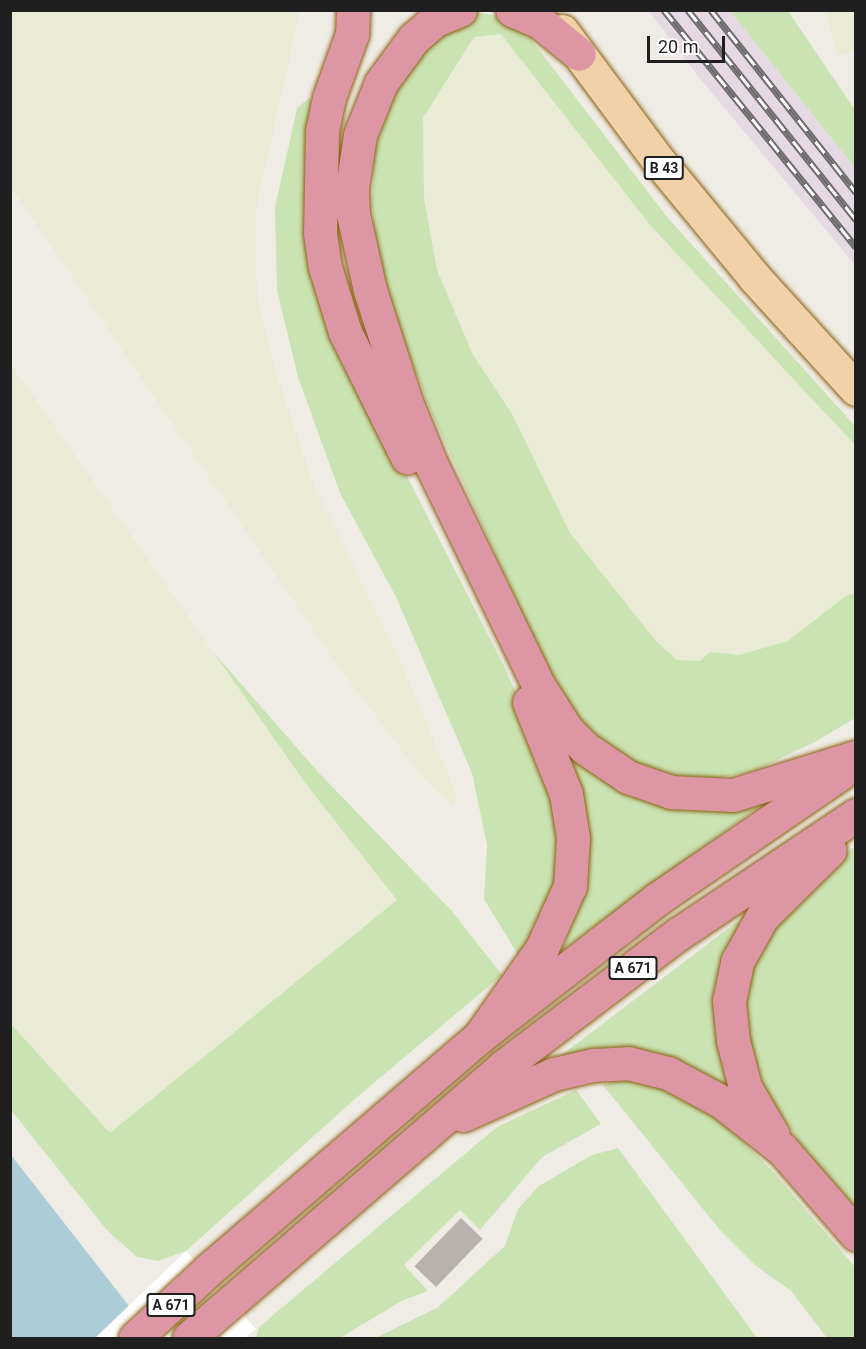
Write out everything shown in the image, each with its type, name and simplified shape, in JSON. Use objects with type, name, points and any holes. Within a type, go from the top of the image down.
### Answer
[{"type":"highway","points":[[512,10],[540,22],[579,54]]},
{"type":"highway","points":[[447,14],[396,60],[369,108],[354,161],[356,232],[384,338],[414,423],[551,709],[567,730],[605,764],[651,787],[692,795],[733,795],[855,757]]},
{"type":"highway","points":[[357,18],[329,98],[319,165],[320,233],[334,300],[345,332],[550,747],[566,794],[573,838],[570,886],[556,921],[480,1036]]},
{"type":"highway","name":"A 671","points":[[135,1338],[207,1271],[480,1036],[657,899],[855,764]]},
{"type":"highway","name":"A 671","points":[[189,1338],[420,1135],[599,992],[855,815]]},
{"type":"highway","points":[[855,827],[762,917],[737,962],[729,1001],[733,1041],[746,1087],[782,1149],[855,1234]]},
{"type":"highway","points":[[420,1135],[554,1074],[593,1065],[628,1063],[668,1073],[722,1102],[782,1149]]},
{"type":"main road","name":"B 43","points":[[547,10],[725,241],[855,389]]},
{"type":"shaded area","points":[[649,11],[730,11],[855,168],[855,265],[697,75]]},
{"type":"green space","points":[[10,11],[300,11],[256,209],[257,298],[281,388],[314,485],[402,665],[457,795],[452,805],[423,778],[338,666],[11,187]]},
{"type":"green space","points":[[730,11],[788,11],[855,110],[855,168]]},
{"type":"green space","points":[[825,11],[855,11],[855,51],[838,55]]},
{"type":"green space","points":[[476,12],[501,17],[527,34],[667,217],[855,426],[855,445],[650,225],[501,34],[474,37],[423,118],[424,199],[437,270],[472,353],[512,414],[570,533],[656,641],[677,660],[700,661],[710,652],[739,655],[788,641],[847,595],[855,594],[855,718],[815,742],[754,771],[699,782],[644,769],[608,749],[579,722],[551,677],[429,407],[400,331],[379,263],[372,208],[374,152],[403,70],[421,45]]},
{"type":"green space","points":[[502,34],[650,225],[855,445],[855,594],[847,595],[788,641],[739,655],[710,652],[700,661],[677,660],[656,641],[570,533],[512,414],[472,353],[437,271],[424,199],[423,118],[474,37]]},
{"type":"green space","points":[[309,98],[316,105],[308,168],[366,396],[505,668],[540,748],[557,810],[556,885],[520,958],[484,899],[487,845],[472,773],[397,599],[340,493],[298,377],[277,290],[275,207],[297,108]]},
{"type":"green space","points":[[10,363],[306,784],[397,900],[110,1133],[11,1024]]},
{"type":"green space","points":[[214,653],[318,772],[451,910],[502,975],[356,1098],[186,1251],[158,1261],[137,1257],[107,1230],[11,1110],[11,1024],[110,1133],[397,900],[306,784]]},
{"type":"green space","points":[[555,729],[601,774],[794,781],[562,950],[583,895]]},
{"type":"green space","points":[[855,846],[855,1207],[804,1150],[764,1089],[743,1018],[751,954],[787,905]]},
{"type":"green space","points":[[763,902],[733,942],[737,1099],[555,1060]]},
{"type":"green space","points":[[621,1079],[652,1081],[687,1095],[727,1125],[774,1173],[855,1267],[855,1338],[827,1338],[791,1291],[756,1266],[720,1230],[603,1085]]},
{"type":"green space","points":[[576,1090],[601,1124],[542,1157],[480,1230],[460,1210],[404,1265],[428,1291],[403,1300],[340,1338],[256,1338],[259,1327],[497,1127]]},
{"type":"green space","points":[[618,1148],[757,1338],[375,1338],[437,1308],[505,1246],[518,1209],[539,1186],[592,1155]]},
{"type":"water","points":[[11,1155],[154,1338],[11,1338]]},
{"type":"pier","points":[[186,1251],[256,1329],[245,1338],[95,1338]]},
{"type":"building","points":[[461,1218],[483,1239],[436,1287],[414,1266]]},
{"type":"railway","points":[[664,10],[856,247]]},
{"type":"railway","points":[[688,10],[856,220]]},
{"type":"railway","points":[[711,10],[856,192]]}]
